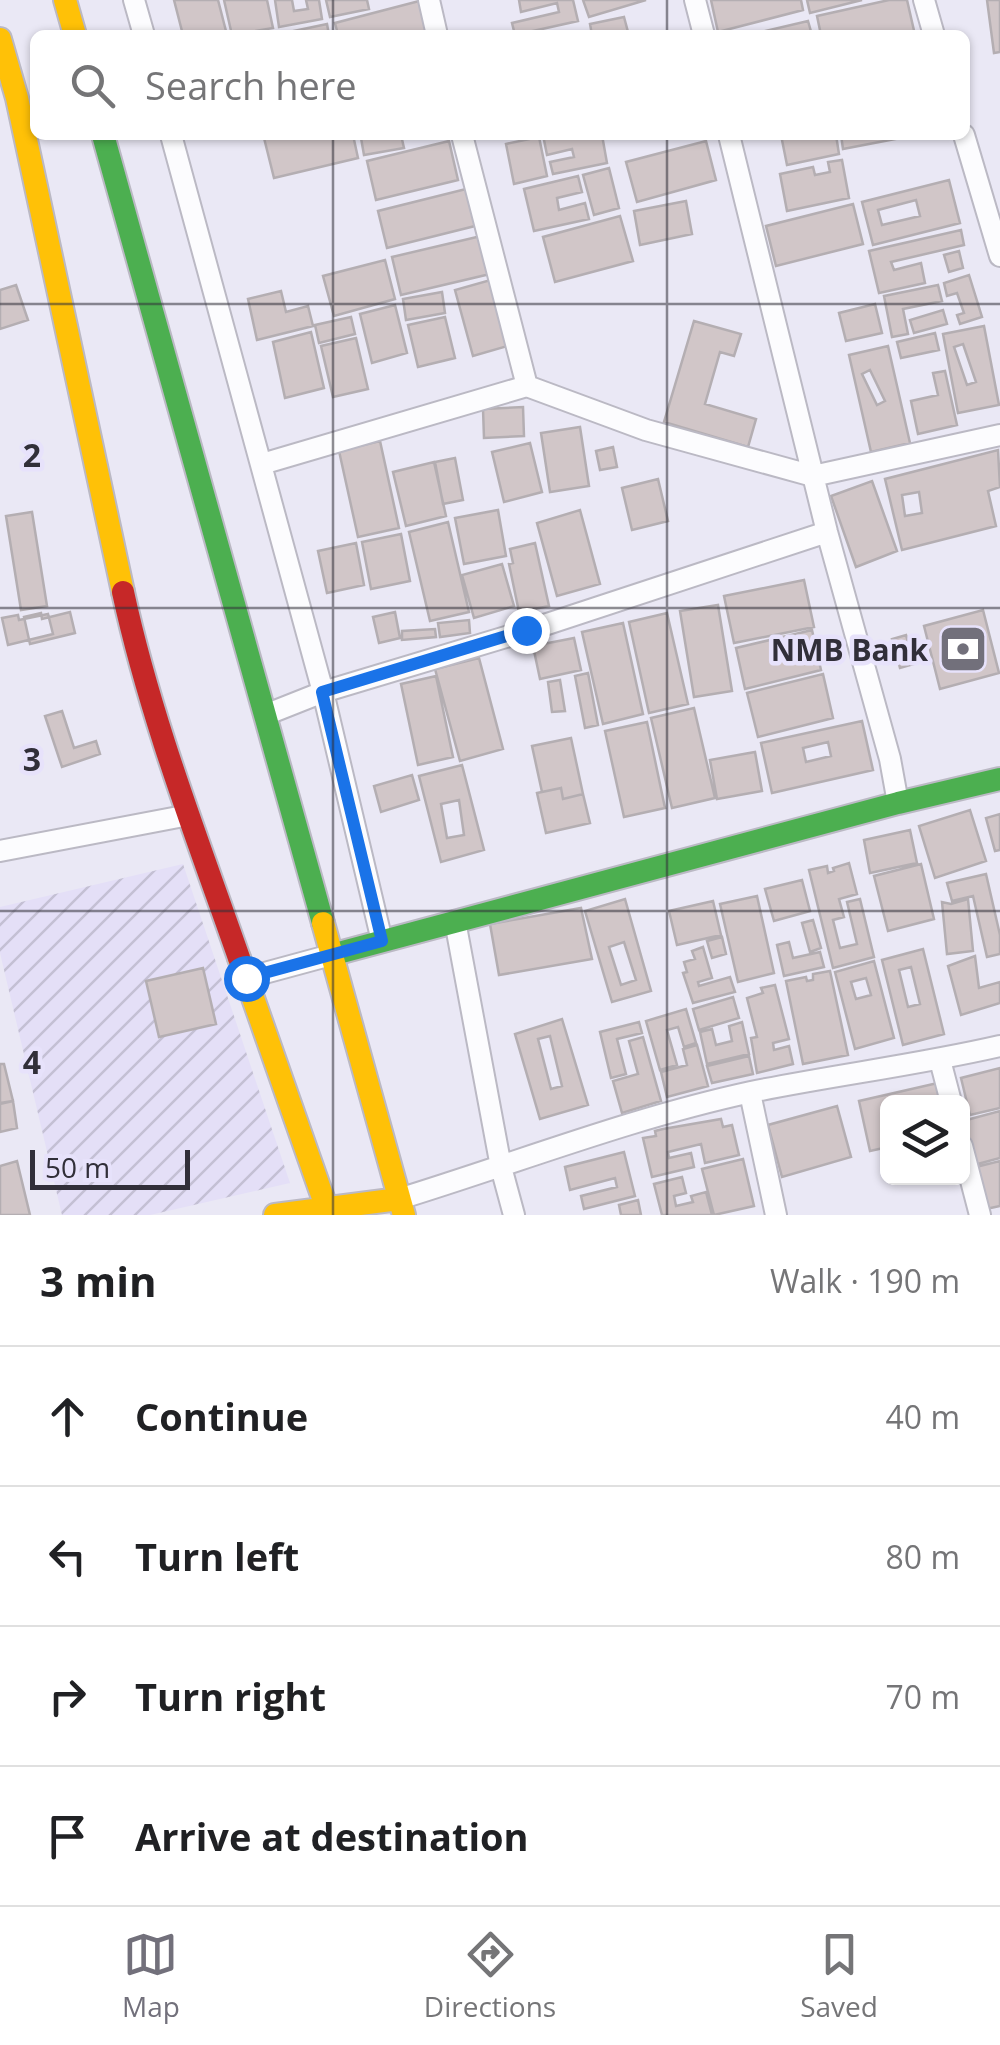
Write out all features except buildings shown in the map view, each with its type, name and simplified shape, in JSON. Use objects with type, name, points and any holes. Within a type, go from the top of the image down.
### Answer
[{"type":"street","points":[[64,0],[73,30]]},
{"type":"street","points":[[134,0],[143,30]]},
{"type":"street","points":[[429,0],[436,30]]},
{"type":"street","points":[[696,0],[703,30]]},
{"type":"street","points":[[924,0],[933,30]]},
{"type":"street","points":[[0,39],[8,100],[132,635],[189,816],[328,1212]]},
{"type":"street","points":[[104,140],[401,1207]]},
{"type":"street","points":[[173,140],[322,692],[382,941]]},
{"type":"street","points":[[463,140],[527,386]]},
{"type":"street","points":[[730,140],[898,802]]},
{"type":"street","points":[[965,140],[1000,256]]},
{"type":"street","points":[[262,464],[527,386],[646,430],[813,476],[1000,435]]},
{"type":"street","points":[[265,714],[322,692],[827,532]]},
{"type":"street","points":[[246,978],[898,802],[1000,779]]},
{"type":"street","points":[[0,851],[189,816]]},
{"type":"street","points":[[455,921],[501,1167],[514,1215]]},
{"type":"street","points":[[275,1215],[401,1207],[501,1167],[641,1120],[750,1093],[1000,1046]]},
{"type":"street","points":[[940,1060],[949,1095]]},
{"type":"street","points":[[750,1093],[776,1215]]},
{"type":"street","points":[[970,1177],[980,1215]]},
{"type":"shaded area","points":[[183,864],[290,1183],[150,1215],[62,1215],[0,953],[0,907]]},
{"type":"traffic: fast","points":[[104,140],[323,923]]},
{"type":"traffic: fast","points":[[331,955],[1000,779]]},
{"type":"traffic: slow","points":[[65,0],[74,30]]},
{"type":"traffic: slow","points":[[0,39],[17,98],[123,592]]},
{"type":"traffic: slow","points":[[323,923],[404,1215]]},
{"type":"traffic: slow","points":[[239,958],[329,1215]]},
{"type":"traffic: slow","points":[[275,1215],[399,1199]]},
{"type":"traffic: jam","points":[[123,592],[160,731],[239,958]]},
{"type":"place","name":"NMB Bank","points":[[963,649]]},
{"type":"route","points":[[246,978],[382,941],[322,692],[526,630]]}]
